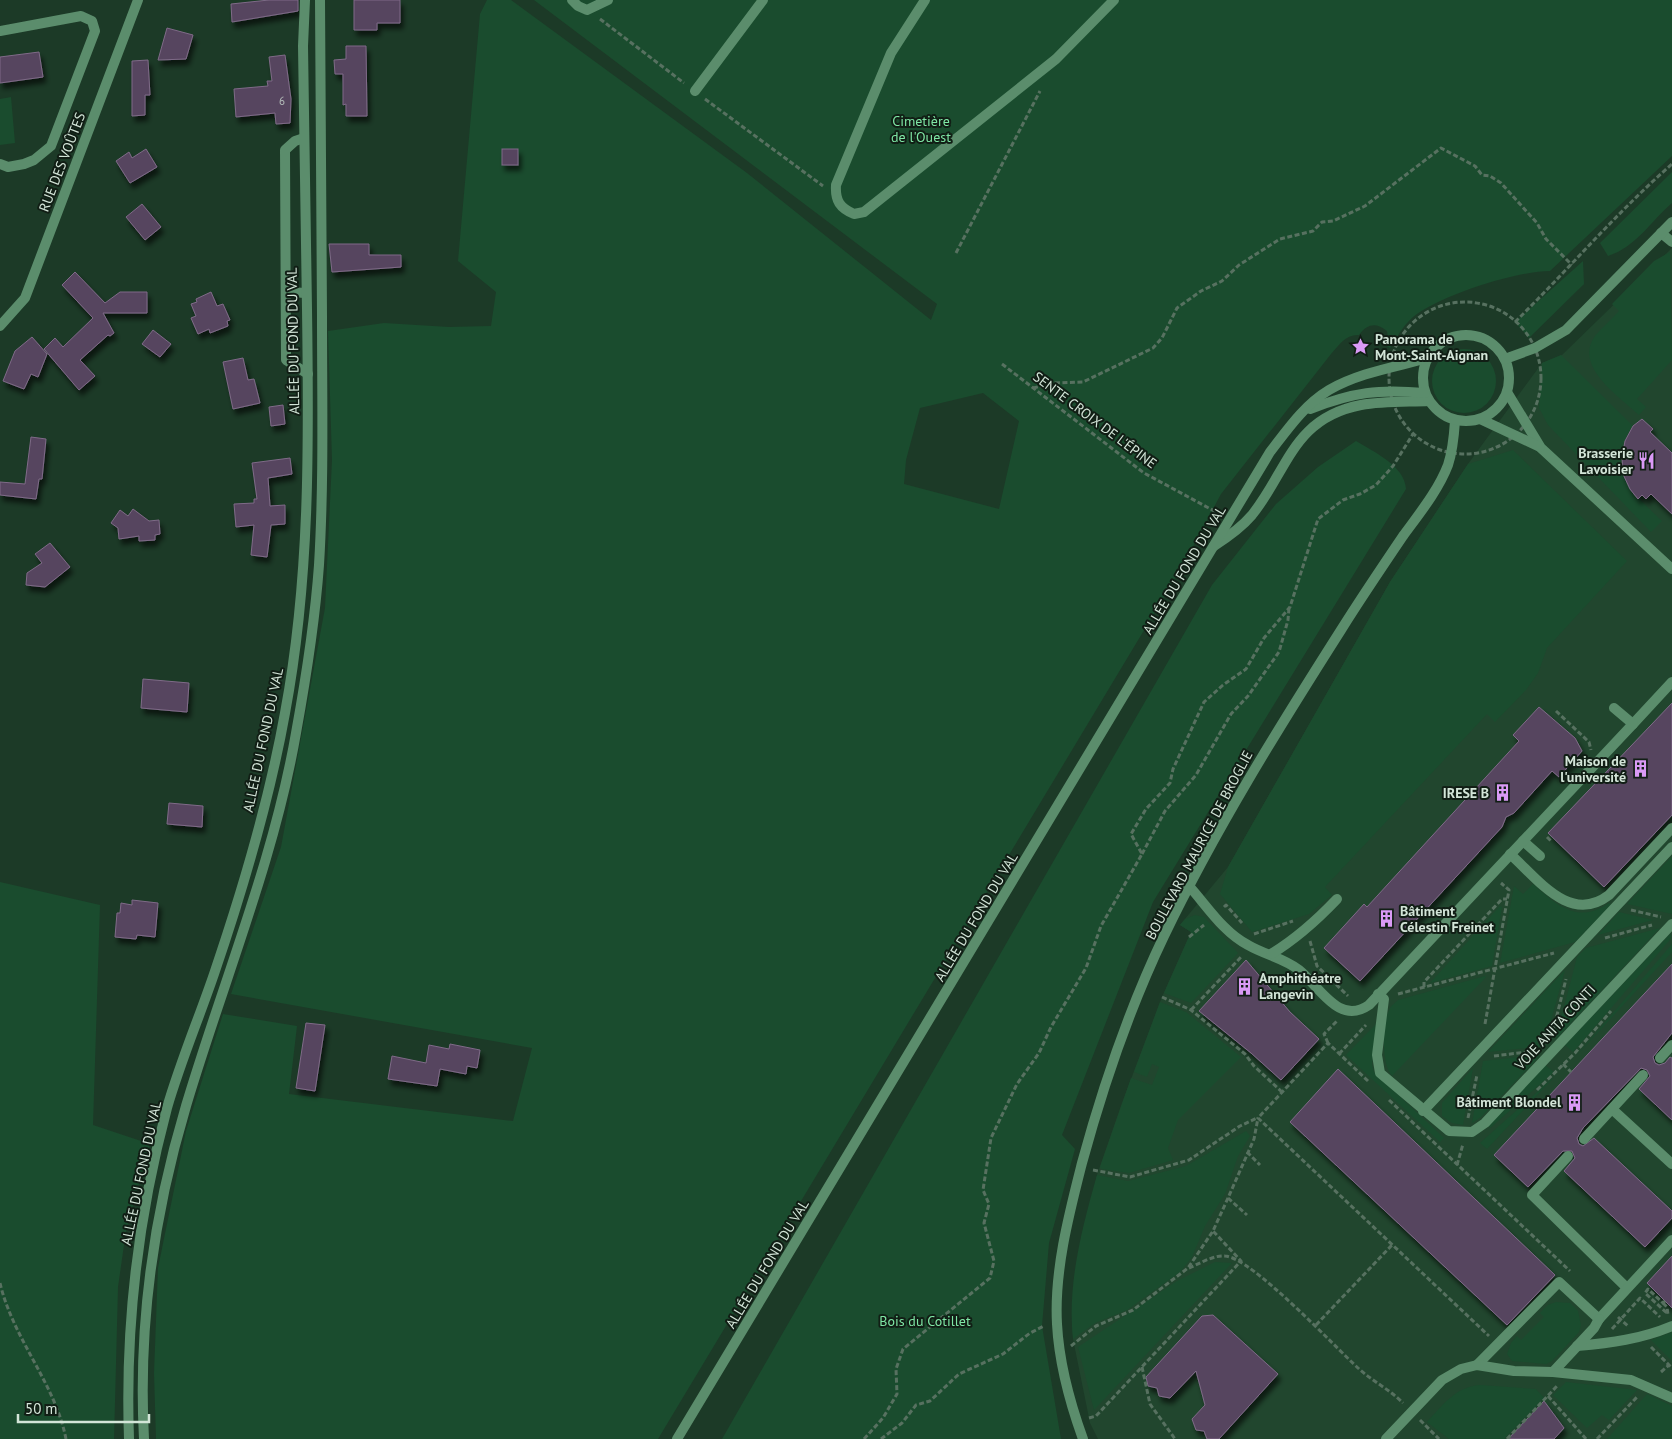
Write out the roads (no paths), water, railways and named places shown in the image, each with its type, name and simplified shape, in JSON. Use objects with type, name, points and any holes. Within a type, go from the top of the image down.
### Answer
[{"type":"street","name":"RUE DES VOÛTES","points":[[0,326],[25,298],[138,0]]},
{"type":"street","name":"ALLÉE DU FOND DU VAL","points":[[128,1439],[127,1389],[130,1318],[149,1185],[168,1106],[248,870],[285,714],[302,583],[308,445],[303,46],[305,0]]},
{"type":"street","points":[[144,1439],[144,1366],[147,1308],[166,1183],[186,1107],[280,806],[296,735],[313,623],[319,567],[323,442],[320,0]]},
{"type":"street","points":[[572,0],[578,6],[587,10],[608,0]]},
{"type":"street","points":[[695,91],[763,0]]},
{"type":"street","points":[[925,0],[891,53],[836,185],[835,195],[839,205],[844,210],[854,214],[864,212],[1056,59],[1114,0]]},
{"type":"street","points":[[0,31],[81,16],[92,21],[95,31],[51,146],[34,160],[24,164],[8,167],[0,164]]},
{"type":"street","points":[[304,138],[295,140],[285,150],[286,360],[308,374]]},
{"type":"street","points":[[1505,359],[1535,348],[1566,330],[1672,222]]},
{"type":"street","points":[[1661,233],[1672,242]]},
{"type":"street","points":[[287,292],[306,293]]},
{"type":"street","points":[[1464,335],[1474,336],[1490,343],[1505,359],[1509,372],[1507,392],[1499,406],[1480,419],[1467,422],[1455,420],[1442,414],[1427,398],[1423,376],[1428,358],[1432,351],[1447,340],[1464,335]]},
{"type":"street","name":"ALLÉE DU FOND DU VAL","points":[[677,1439],[1270,452],[1302,413],[1328,391],[1355,378],[1428,358]]},
{"type":"street","name":"ALLÉE DU FOND DU VAL","points":[[1302,413],[1337,399],[1363,392],[1390,390],[1427,398]]},
{"type":"street","points":[[1507,392],[1541,448],[1672,569]]},
{"type":"street","points":[[1214,546],[1238,530],[1264,498],[1286,458],[1304,434],[1329,416],[1360,405],[1427,398]]},
{"type":"street","points":[[1480,419],[1541,448]]},
{"type":"street","name":"BOULEVARD MAURICE DE BROGLIE","points":[[1083,1439],[1077,1423],[1061,1354],[1057,1324],[1058,1289],[1063,1254],[1081,1167],[1093,1121],[1126,1024],[1163,937],[1189,886],[1300,694],[1438,484],[1452,453],[1455,420]]},
{"type":"street","points":[[1189,886],[1236,937],[1248,946],[1271,954],[1300,971],[1335,1006],[1347,1011],[1360,1011],[1672,682]]},
{"type":"street","points":[[1614,708],[1633,724]]},
{"type":"street","points":[[1510,854],[1558,898],[1574,905],[1587,906],[1599,903],[1609,895],[1672,828]]},
{"type":"street","points":[[1523,840],[1540,856]]},
{"type":"street","points":[[1378,994],[1384,999],[1377,1055],[1380,1073],[1423,1111],[1672,847]]},
{"type":"street","points":[[1271,954],[1289,943],[1317,920],[1337,899]]},
{"type":"street","name":"VOIE ANITA CONTI","points":[[1423,1111],[1449,1131],[1472,1132],[1485,1123],[1670,921]]},
{"type":"street","points":[[1660,1058],[1672,1045]]},
{"type":"street","points":[[1584,1138],[1643,1075]]},
{"type":"street","points":[[1612,1108],[1672,1164]]},
{"type":"street","points":[[1568,1156],[1532,1195],[1627,1288]]},
{"type":"street","points":[[1553,1372],[1672,1240]]},
{"type":"street","points":[[1477,1365],[1559,1282],[1599,1319]]},
{"type":"street","points":[[1577,1346],[1621,1342],[1640,1338],[1672,1326]]},
{"type":"street","points":[[1386,1439],[1442,1380],[1461,1369],[1477,1365],[1514,1371],[1553,1372],[1631,1380],[1672,1398]]},
{"type":"place","name":"Panorama de Mont-Saint-Aignan","points":[[1361,347]]},
{"type":"place","name":"Brasserie Lavoisier","points":[[1647,461]]},
{"type":"place","name":"Maison de l'université","points":[[1640,769]]},
{"type":"place","name":"IRESE B","points":[[1503,793]]},
{"type":"place","name":"Bâtiment Célestin Freinet","points":[[1386,919]]},
{"type":"place","name":"Amphithéatre Langevin","points":[[1245,986]]},
{"type":"place","name":"Bâtiment Blondel","points":[[1575,1102]]},
{"type":"park label","name":"Cimetière de l'Ouest","points":[[921,130]]},
{"type":"park label","name":"Bois du Cotillet","points":[[925,1321]]}]
